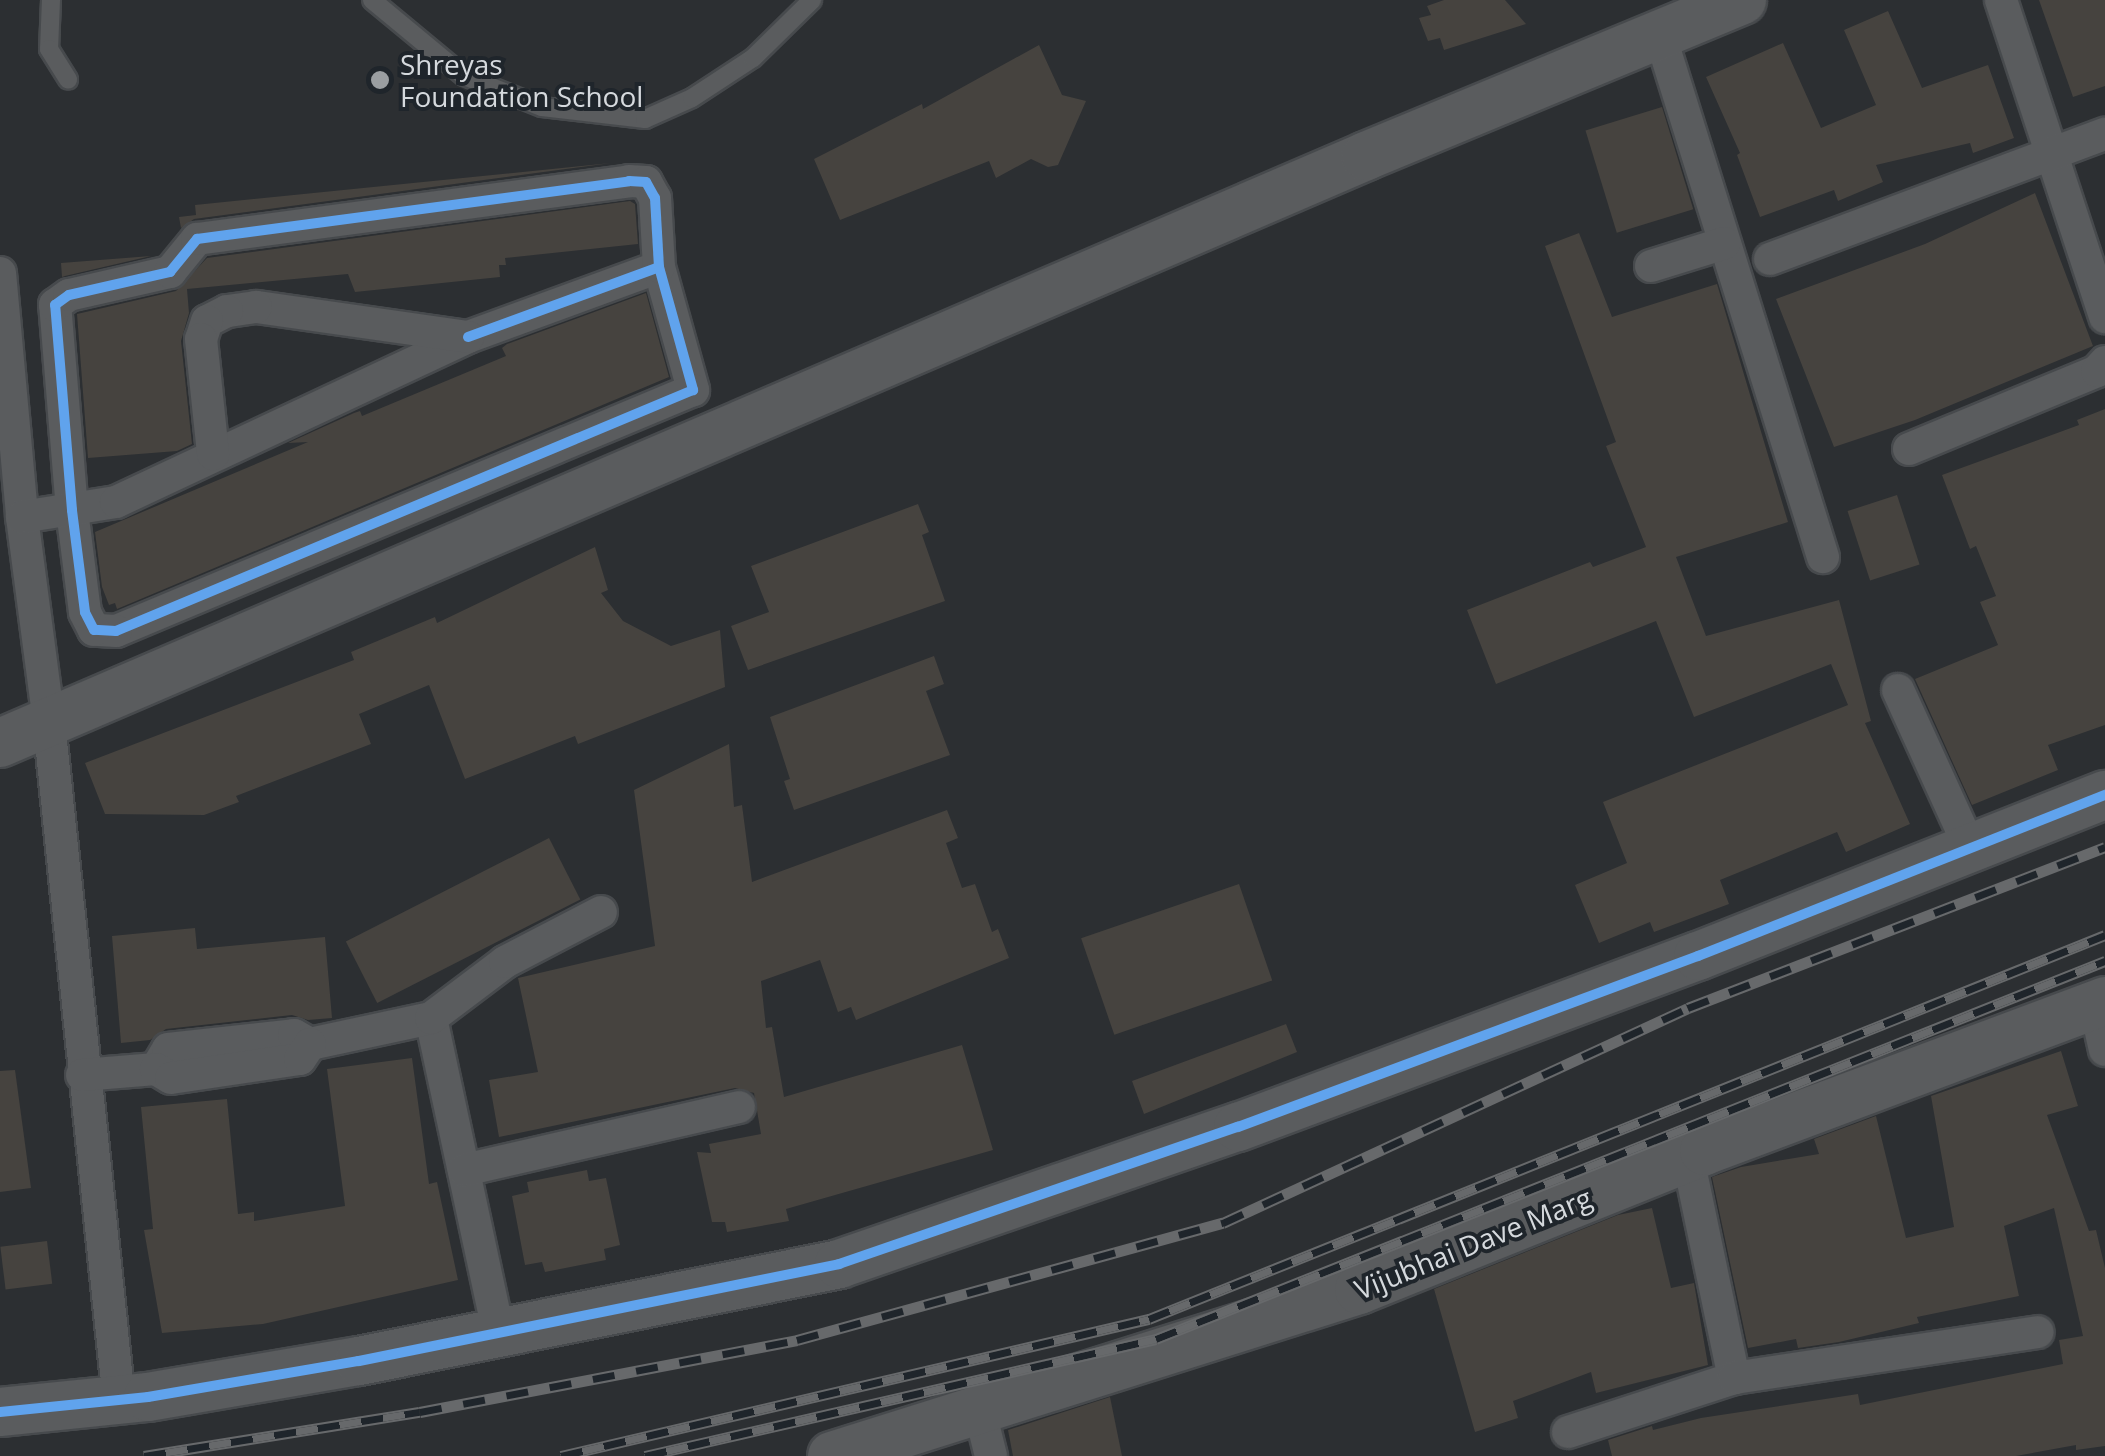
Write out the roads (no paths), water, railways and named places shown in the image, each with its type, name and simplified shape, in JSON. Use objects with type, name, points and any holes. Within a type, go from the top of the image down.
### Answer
[{"type":"street","points":[[2001,0],[2055,153],[2105,317]]},
{"type":"street","points":[[0,743],[1348,164],[1660,35],[1720,4]]},
{"type":"street","points":[[1660,35],[1822,557]]},
{"type":"street","points":[[1770,259],[2105,134]]},
{"type":"street","points":[[693,390],[116,631],[94,630],[84,612],[55,305],[69,295],[170,272],[197,240],[646,182],[655,198],[659,267],[693,390],[713,438]]},
{"type":"street","points":[[1651,266],[1725,242]]},
{"type":"street","points":[[22,517],[116,502],[468,338],[659,267]]},
{"type":"street","points":[[0,273],[10,483],[22,517],[49,722],[82,1075],[119,1400]]},
{"type":"street","points":[[213,454],[201,340],[207,321],[227,310],[256,307],[468,338]]},
{"type":"street","points":[[1908,449],[2097,372],[2105,362]]},
{"type":"street","points":[[1898,690],[1970,848]]},
{"type":"street","points":[[0,1412],[119,1400],[499,1334],[839,1264],[1238,1127],[1679,963],[2105,795]]},
{"type":"street","points":[[82,1075],[156,1068],[171,1078],[300,1059],[310,1044],[431,1018],[505,962],[601,912]]},
{"type":"street","points":[[2100,1003],[2105,1050]]},
{"type":"street","name":"Vijubhai Dave Marg","points":[[832,1456],[986,1434],[1688,1158],[2100,1003]]},
{"type":"street","points":[[431,1018],[499,1334]]},
{"type":"street","points":[[464,1170],[739,1107]]},
{"type":"street","points":[[1688,1158],[1734,1378]]},
{"type":"street","points":[[1568,1432],[1734,1378],[2038,1332]]},
{"type":"lane","points":[[51,0],[49,49],[68,80]]},
{"type":"lane","points":[[372,0],[464,76],[542,107],[645,119],[692,98],[753,58],[812,0]]},
{"type":"railway","points":[[144,1456],[420,1412],[797,1340],[1223,1223],[1688,1008],[2105,847]]},
{"type":"railway","points":[[561,1456],[1149,1319],[2105,935]]},
{"type":"railway","points":[[645,1456],[1156,1339],[2105,961]]},
{"type":"place","name":"Shreyas Foundation School","points":[[380,80]]}]
